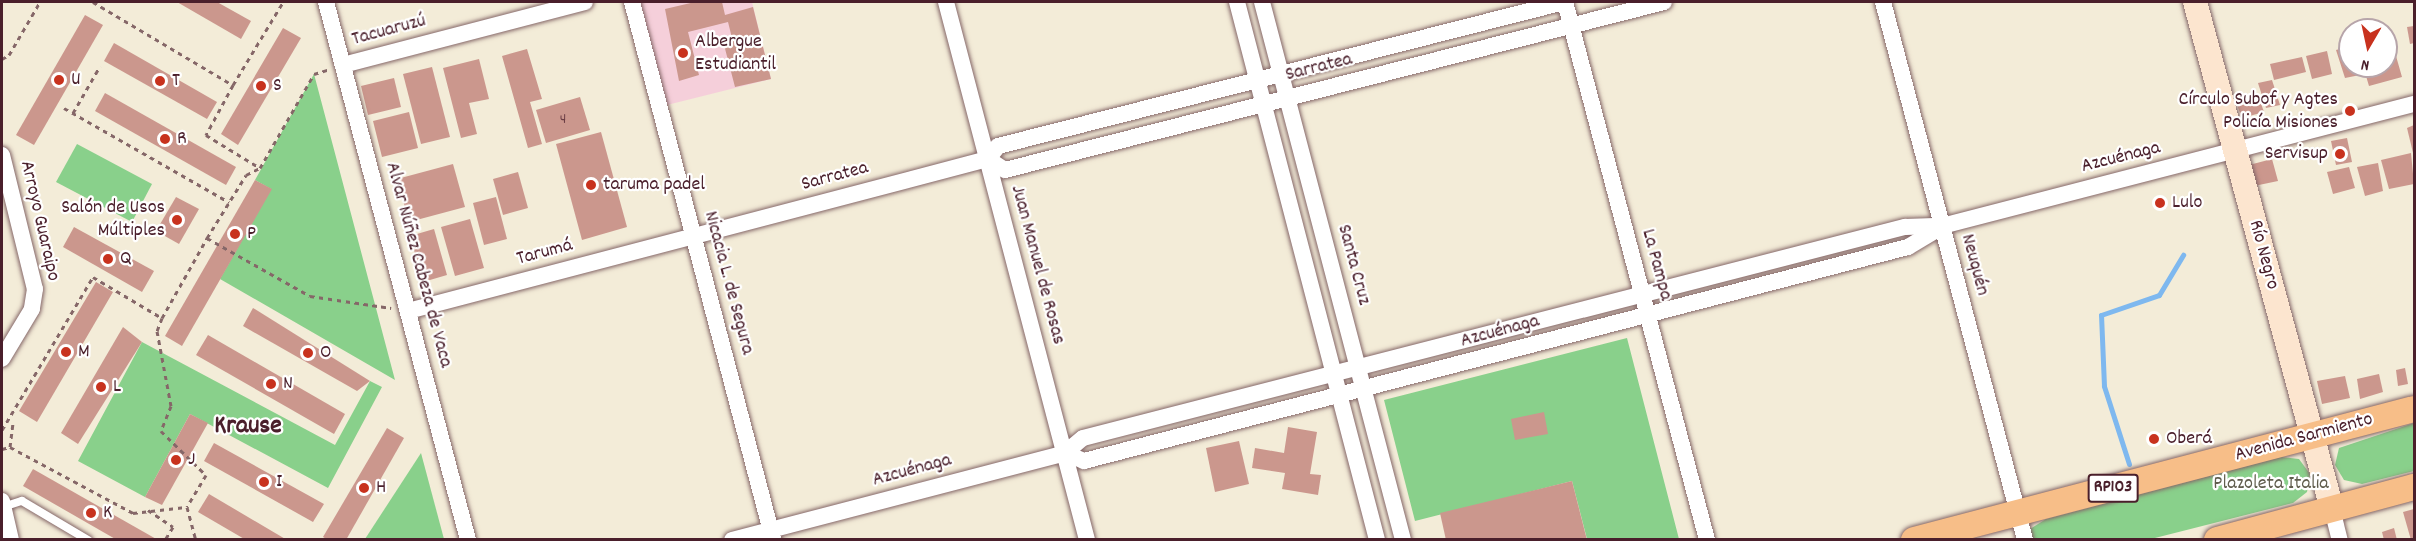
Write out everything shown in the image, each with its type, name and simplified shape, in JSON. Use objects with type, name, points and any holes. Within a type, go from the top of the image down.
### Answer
[{"type":"main road","name":"Avenida Sarmiento","points":[[1914,540],[2415,409]]},
{"type":"main road","points":[[2217,540],[2415,488]]},
{"type":"street","name":"Alvar Núñez Cabeza de Vaca","points":[[326,2],[468,540]]},
{"type":"street","name":"Tacuaruzú","points":[[343,64],[585,2]]},
{"type":"street","name":"Nicacia L. de Segura","points":[[632,2],[772,535]]},
{"type":"street","name":"Juan Manuel de Rosas","points":[[946,2],[1087,540]]},
{"type":"street","points":[[1237,2],[1377,540]]},
{"type":"street","name":"Santa Cruz","points":[[1262,2],[1403,540]]},
{"type":"street","name":"Sarratea","points":[[693,235],[988,159],[998,146],[1564,2]]},
{"type":"street","name":"La Pampa","points":[[1564,2],[1707,540]]},
{"type":"street","name":"Sarratea","points":[[988,159],[1005,170],[1664,2]]},
{"type":"street","name":"Neuquén","points":[[1883,2],[2025,540]]},
{"type":"street","name":"Río Negro","points":[[2195,2],[2332,509]]},
{"type":"street","name":"Azcuénaga","points":[[732,540],[772,535],[1065,453],[1083,438],[1905,227],[1942,226],[2415,104]]},
{"type":"street","name":"Arroyo Guaraipo","points":[[2,155],[35,289],[32,309],[2,359]]},
{"type":"street","name":"Azcuénaga","points":[[1065,453],[1084,462],[1908,247],[1942,226]]},
{"type":"street","name":"Tarumá","points":[[408,311],[693,235]]},
{"type":"street","points":[[2332,509],[2340,540]]},
{"type":"street","points":[[3,512],[11,540]]},
{"type":"lane","points":[[3,512],[22,501],[88,540]]},
{"type":"path","points":[[2,59],[9,55],[40,2]]},
{"type":"path","points":[[93,2],[233,85]]},
{"type":"path","points":[[260,168],[206,135],[283,2]]},
{"type":"path","points":[[196,540],[187,507],[206,476],[161,431],[171,406],[157,331],[207,238],[246,175],[260,168],[314,74],[343,64]]},
{"type":"path","points":[[73,113],[100,66]]},
{"type":"path","points":[[64,108],[229,202]]},
{"type":"path","points":[[207,238],[310,296],[408,311]]},
{"type":"path","points":[[2,430],[13,419],[93,277],[162,318]]},
{"type":"path","points":[[10,447],[13,419]]},
{"type":"path","points":[[2,449],[10,447],[133,513],[146,509],[187,507]]},
{"type":"path","points":[[146,509],[173,527],[165,540]]},
{"type":"shaded area","points":[[635,2],[752,2],[771,79],[663,106]]},
{"type":"green space","points":[[314,74],[395,380],[220,279],[271,189],[255,180]]},
{"type":"green space","points":[[77,144],[152,184],[132,222],[56,182]]},
{"type":"green space","points":[[1627,338],[1679,539],[1587,539],[1572,481],[1415,521],[1384,400]]},
{"type":"green space","points":[[142,342],[335,445],[370,381],[382,387],[328,488],[190,414],[145,497],[78,461]]},
{"type":"green space","points":[[2414,423],[2414,471],[2362,484],[2344,480],[2335,465],[2339,448]]},
{"type":"green space","points":[[421,453],[444,539],[365,539]]},
{"type":"green space","name":"Plazoleta Italia","points":[[2281,457],[2299,459],[2310,474],[2307,492],[2293,503],[2151,539],[2028,540],[2030,529],[2046,519]]},
{"type":"building","points":[[177,2],[217,2],[251,21],[241,39]]},
{"type":"building","points":[[695,2],[722,2],[725,15],[753,7],[771,79],[735,87],[723,41],[732,38],[728,22],[688,32],[699,75],[679,81],[665,9]]},
{"type":"building","name":"U","points":[[85,15],[103,25],[34,145],[16,135]]},
{"type":"building","points":[[2414,26],[2414,43],[2410,44],[2407,27]]},
{"type":"building","name":"S","points":[[283,28],[301,38],[238,145],[221,134]]},
{"type":"building","name":"T","points":[[114,43],[217,102],[207,119],[104,61]]},
{"type":"building","points":[[527,49],[542,99],[530,102],[542,144],[528,148],[502,56]]},
{"type":"building","points":[[2327,51],[2332,74],[2312,79],[2306,56]]},
{"type":"building","points":[[2302,57],[2306,72],[2274,80],[2270,64]]},
{"type":"building","points":[[479,59],[489,99],[469,103],[477,134],[461,138],[443,68]]},
{"type":"building","points":[[2398,63],[2402,77],[2369,86],[2367,78],[2398,78]]},
{"type":"building","points":[[432,67],[450,137],[421,144],[403,74]]},
{"type":"building","points":[[394,78],[401,107],[368,115],[361,86]]},
{"type":"building","points":[[2272,80],[2280,105],[2266,108],[2258,83]]},
{"type":"building","name":"R","points":[[105,93],[236,167],[226,185],[95,111]]},
{"type":"building","points":[[2258,95],[2264,112],[2242,118],[2235,100]]},
{"type":"building","points":[[580,97],[590,130],[546,143],[536,110]]},
{"type":"building","points":[[409,112],[418,148],[382,157],[373,121]]},
{"type":"building","points":[[2414,125],[2414,157],[2407,128]]},
{"type":"building","name":"taruma padel","points":[[601,132],[627,227],[582,240],[556,144]]},
{"type":"building","points":[[2347,138],[2352,162],[2336,165],[2331,141]]},
{"type":"building","points":[[2411,153],[2414,184],[2389,189],[2381,160]]},
{"type":"building","points":[[2272,159],[2278,181],[2254,186],[2249,165]]},
{"type":"building","points":[[2378,163],[2383,191],[2365,196],[2357,167]]},
{"type":"building","points":[[453,164],[465,207],[409,222],[397,179]]},
{"type":"building","points":[[2349,167],[2355,188],[2333,194],[2327,172]]},
{"type":"building","points":[[518,172],[528,208],[503,215],[493,179]]},
{"type":"building","name":"P","points":[[255,180],[272,189],[182,346],[165,336]]},
{"type":"building","name":"Salón de Usos Múltiples","points":[[176,197],[199,209],[179,244],[156,231]]},
{"type":"building","points":[[496,197],[507,239],[484,245],[473,203]]},
{"type":"building","points":[[470,219],[484,268],[455,276],[441,227]]},
{"type":"building","name":"Q","points":[[74,227],[154,271],[142,292],[63,247]]},
{"type":"building","points":[[434,229],[447,275],[423,282],[410,236]]},
{"type":"building","name":"M","points":[[96,282],[113,292],[37,422],[19,411]]},
{"type":"building","name":"O","points":[[253,308],[370,381],[357,391],[243,326]]},
{"type":"building","name":"L","points":[[123,327],[142,342],[78,444],[61,433]]},
{"type":"building","name":"N","points":[[208,335],[345,414],[334,434],[196,355]]},
{"type":"building","points":[[2405,368],[2408,384],[2398,386],[2396,370]]},
{"type":"building","points":[[2379,374],[2383,392],[2360,399],[2357,379]]},
{"type":"building","points":[[2345,376],[2350,398],[2322,404],[2317,381]]},
{"type":"building","points":[[1544,412],[1548,434],[1515,440],[1511,419]]},
{"type":"building","name":"J","points":[[190,414],[208,423],[162,505],[145,497]]},
{"type":"building","points":[[1288,427],[1317,432],[1310,474],[1321,475],[1318,495],[1282,489],[1285,473],[1252,468],[1255,448],[1284,453]]},
{"type":"building","name":"H","points":[[387,428],[404,438],[346,540],[328,540],[323,537]]},
{"type":"building","points":[[1239,441],[1249,484],[1215,492],[1206,448]]},
{"type":"building","name":"I","points":[[214,443],[324,504],[313,522],[204,461]]},
{"type":"building","name":"K","points":[[33,469],[158,540],[117,540],[23,486]]},
{"type":"building","points":[[1572,481],[1587,540],[1446,540],[1440,513]]},
{"type":"building","points":[[209,494],[287,540],[246,540],[198,512]]},
{"type":"building","points":[[2414,509],[2414,540],[2411,540],[2403,512]]},
{"type":"building","points":[[2394,528],[2397,540],[2384,540],[2382,532]]},
{"type":"waterway","points":[[2129,464],[2104,386],[2101,315],[2159,295],[2183,255]]},
{"type":"place","name":"Albergue Estudiantil","points":[[683,53]]},
{"type":"place","name":"U","points":[[59,80]]},
{"type":"place","name":"T","points":[[160,81]]},
{"type":"place","name":"S","points":[[261,86]]},
{"type":"place","name":"Círculo Subof y Agtes Policía Misiones","points":[[2350,111]]},
{"type":"place","name":"R","points":[[165,139]]},
{"type":"place","name":"Servisup","points":[[2340,154]]},
{"type":"place","name":"taruma padel","points":[[591,185]]},
{"type":"place","name":"Lulo","points":[[2160,203]]},
{"type":"place","name":"Salón de Usos Múltiples","points":[[177,220]]},
{"type":"place","name":"P","points":[[235,234]]},
{"type":"place","name":"Q","points":[[108,259]]},
{"type":"place","name":"M","points":[[66,352]]},
{"type":"place","name":"O","points":[[308,353]]},
{"type":"place","name":"N","points":[[271,384]]},
{"type":"place","name":"L","points":[[101,387]]},
{"type":"place","name":"Oberá","points":[[2154,439]]},
{"type":"place","name":"J","points":[[176,460]]},
{"type":"place","name":"I","points":[[264,482]]},
{"type":"place","name":"H","points":[[364,488]]},
{"type":"place","name":"K","points":[[91,513]]},
{"type":"district","name":"Krause","points":[[248,427]]}]
